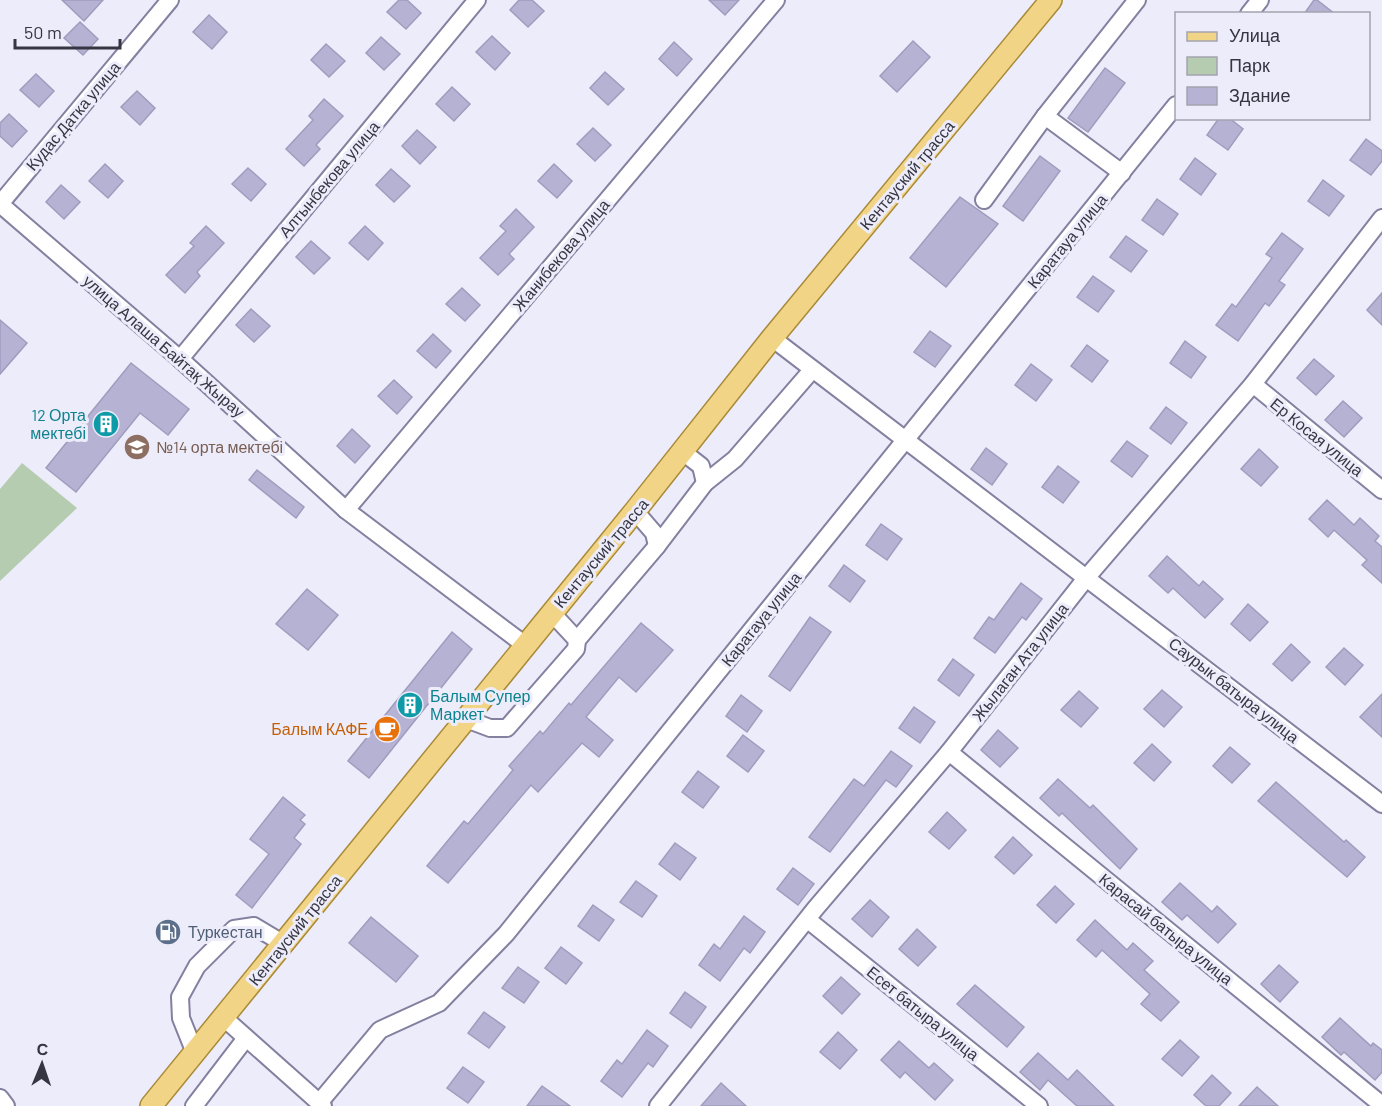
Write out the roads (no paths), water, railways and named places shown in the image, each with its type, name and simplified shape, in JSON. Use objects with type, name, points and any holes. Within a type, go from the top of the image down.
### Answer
[{"type":"main road","name":"Кентауский трасса","points":[[151,1106],[551,612],[635,512],[772,338],[1052,0]]},
{"type":"street","name":"Кудас Датка улица","points":[[0,204],[170,0]]},
{"type":"street","name":"Алтынбекова улица","points":[[180,358],[477,0]]},
{"type":"street","name":"Жанибекова улица","points":[[346,510],[776,0]]},
{"type":"street","points":[[984,200],[1045,116],[1137,0]]},
{"type":"street","points":[[1251,12],[1260,0]]},
{"type":"street","name":"Каратауа улица","points":[[321,1104],[380,1030],[439,1003],[506,934],[1175,106]]},
{"type":"street","points":[[1045,116],[1122,173]]},
{"type":"street","name":"улица Алаша Байтақ Жырау","points":[[0,204],[180,358],[346,510],[525,645]]},
{"type":"street","name":"Жылаган Ата улица","points":[[668,1103],[808,920],[949,752],[1087,577],[1253,384],[1382,218]]},
{"type":"street","name":"Саурык батыра улица","points":[[772,338],[1382,804]]},
{"type":"street","points":[[466,719],[490,728],[507,728],[576,649],[577,640],[657,546],[705,483],[735,459],[812,370]]},
{"type":"street","name":"Ер Косая улица","points":[[1253,384],[1382,490]]},
{"type":"street","points":[[683,452],[701,466],[705,483]]},
{"type":"street","points":[[635,512],[654,533],[657,546]]},
{"type":"street","points":[[551,612],[577,640]]},
{"type":"street","name":"Карасай батыра улица","points":[[949,752],[1382,1105]]},
{"type":"street","name":"Есет батыра улица","points":[[808,920],[1039,1106]]},
{"type":"street","points":[[195,1053],[181,1018],[180,997],[198,966],[234,928],[254,926],[284,944]]},
{"type":"street","points":[[224,1018],[321,1104]]},
{"type":"street","points":[[194,1106],[246,1038]]},
{"type":"street","points":[[0,1098],[6,1106]]},
{"type":"place","name":"12 Орта мектебі","points":[[106,424]]},
{"type":"place","name":"№14 орта мектебі","points":[[137,447]]},
{"type":"place","name":"Балым Супер Маркет","points":[[410,705]]},
{"type":"place","name":"Балым КАФЕ","points":[[387,729]]},
{"type":"place","name":"Туркестан","points":[[168,932]]}]
